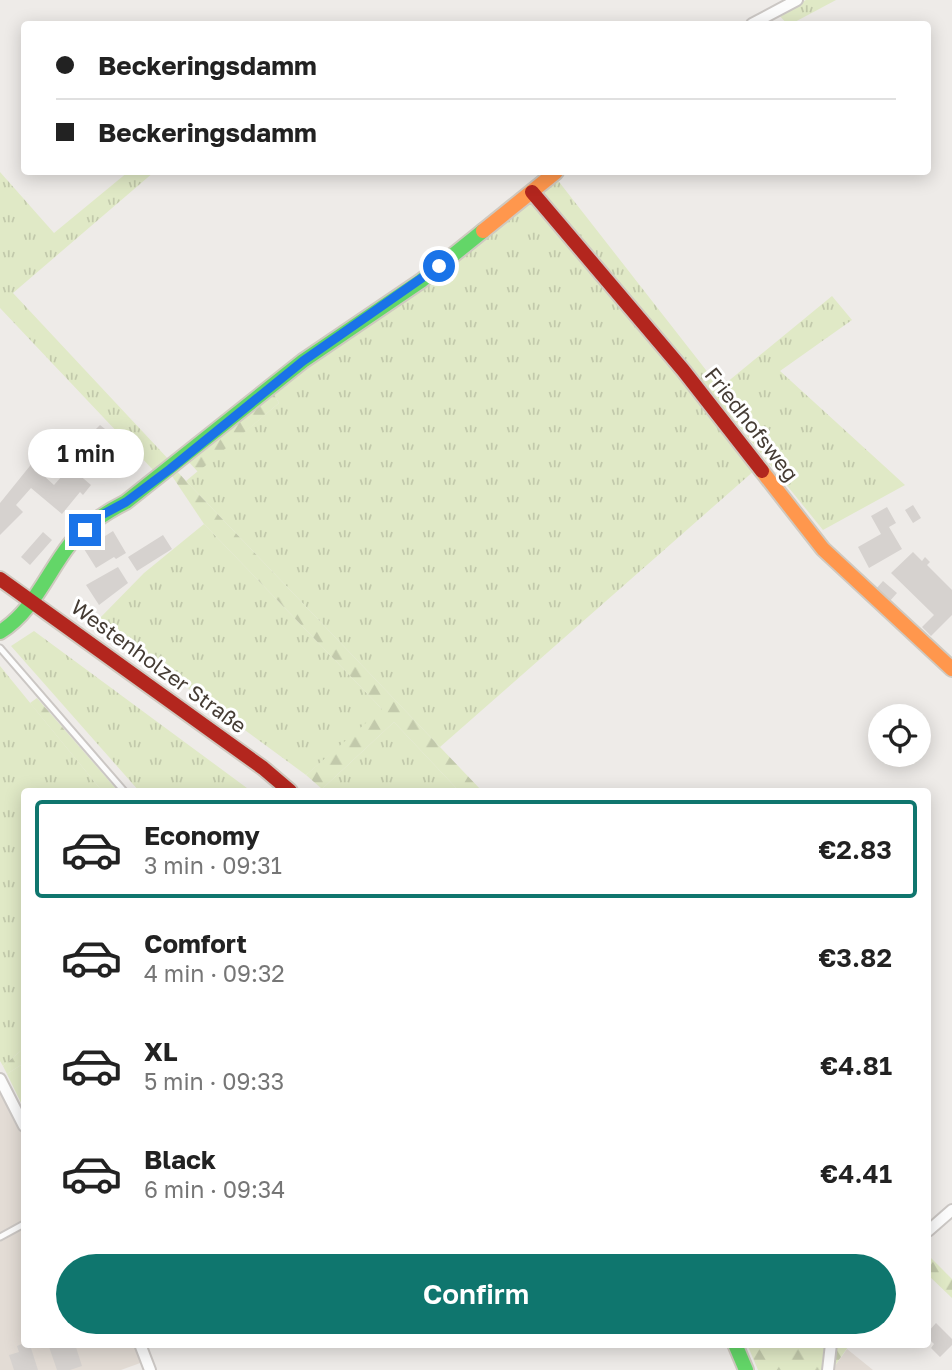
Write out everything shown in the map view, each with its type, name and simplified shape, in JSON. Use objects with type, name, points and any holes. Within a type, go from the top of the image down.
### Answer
[{"type":"street","points":[[758,21],[797,0]]},
{"type":"street","points":[[0,632],[21,619],[28,611],[32,600],[72,543],[96,518],[126,502],[159,477],[303,361],[421,281],[552,175]]},
{"type":"street","name":"Friedhofsweg","points":[[532,192],[692,381],[823,549],[952,669]]},
{"type":"street","name":"Westenholzer Straße","points":[[0,579],[263,768],[286,788]]},
{"type":"street","points":[[0,1079],[21,1120]]},
{"type":"street","points":[[931,1228],[952,1210]]},
{"type":"street","points":[[142,1348],[150,1370]]},
{"type":"street","points":[[737,1348],[746,1370]]},
{"type":"street","points":[[828,1370],[831,1348]]},
{"type":"lane","points":[[0,648],[121,788]]},
{"type":"lane","points":[[0,1237],[21,1226]]},
{"type":"shaded area","points":[[0,1092],[21,1132],[21,1348],[138,1348],[143,1362],[121,1370],[0,1370]]},
{"type":"shaded area","points":[[847,1349],[873,1370],[832,1370]]},
{"type":"green space","points":[[806,0],[836,0],[797,21],[784,21],[779,15]]},
{"type":"green space","points":[[0,172],[54,233],[124,175],[151,175],[13,293],[171,462],[155,472],[0,308]]},
{"type":"green space","points":[[556,178],[720,388],[832,296],[852,320],[780,371],[905,485],[823,530],[725,409],[720,412],[536,194]]},
{"type":"green space","points":[[529,200],[679,373],[755,470],[440,747],[186,481],[279,403],[272,391]]},
{"type":"green space","points":[[272,391],[279,403],[198,472],[187,460]]},
{"type":"green space","points":[[175,469],[479,788],[456,788],[394,722],[323,788],[306,775],[382,709],[204,524],[170,473]]},
{"type":"green space","points":[[204,524],[383,710],[306,775],[97,621],[144,573]]},
{"type":"green space","points":[[34,631],[247,788],[136,788],[11,646]]},
{"type":"green space","points":[[0,666],[100,788],[21,788],[21,1051],[3,1066],[0,1061]]},
{"type":"green space","points":[[37,698],[115,788],[100,788],[30,703]]},
{"type":"green space","points":[[394,722],[456,788],[323,788]]},
{"type":"green space","points":[[21,1051],[21,1065],[7,1074],[3,1066]]},
{"type":"green space","points":[[21,1065],[21,1103],[7,1074]]},
{"type":"green space","points":[[931,1258],[952,1279],[952,1298],[931,1278]]},
{"type":"green space","points":[[749,1348],[847,1348],[832,1370],[758,1370]]},
{"type":"building","points":[[100,425],[113,442],[107,449],[97,439],[101,434],[96,429]]},
{"type":"building","points":[[50,441],[64,452],[44,476],[54,485],[70,467],[91,485],[83,495],[80,492],[62,514],[31,488],[16,505],[23,512],[0,535],[0,503]]},
{"type":"building","points":[[913,505],[921,518],[913,523],[905,510]]},
{"type":"building","points":[[887,507],[896,523],[889,527],[902,549],[869,568],[858,547],[881,534],[871,516]]},
{"type":"building","points":[[113,531],[126,553],[96,568],[79,541],[89,535],[94,543]]},
{"type":"building","points":[[43,532],[52,540],[30,565],[21,557]]},
{"type":"building","points":[[163,535],[172,549],[137,571],[128,557]]},
{"type":"building","points":[[913,552],[922,561],[925,557],[930,562],[927,565],[952,590],[952,615],[931,636],[922,627],[934,615],[891,573]]},
{"type":"building","points":[[118,567],[128,583],[99,605],[86,585]]},
{"type":"building","points":[[883,581],[897,593],[889,602],[875,590]]},
{"type":"building","points":[[936,1323],[952,1339],[952,1345],[940,1357],[931,1348],[934,1344],[931,1341],[931,1329]]},
{"type":"building","points":[[21,1344],[21,1348],[31,1348],[38,1370],[14,1370],[9,1355],[19,1352],[17,1346]]},
{"type":"building","points":[[49,1348],[76,1348],[82,1366],[57,1370]]},
{"type":"traffic: fast","points":[[0,632],[22,614],[70,544],[89,525],[126,502],[303,361],[421,281],[483,231]]},
{"type":"traffic: fast","points":[[737,1348],[746,1370]]},
{"type":"traffic: slow","points":[[483,231],[552,175]]},
{"type":"traffic: slow","points":[[762,471],[823,549],[952,669]]},
{"type":"traffic: jam","points":[[532,192],[683,370],[762,471]]},
{"type":"traffic: jam","points":[[0,579],[263,768],[286,788]]},
{"type":"route","points":[[85,530],[96,518],[126,502],[170,469],[303,361],[439,266]]}]
